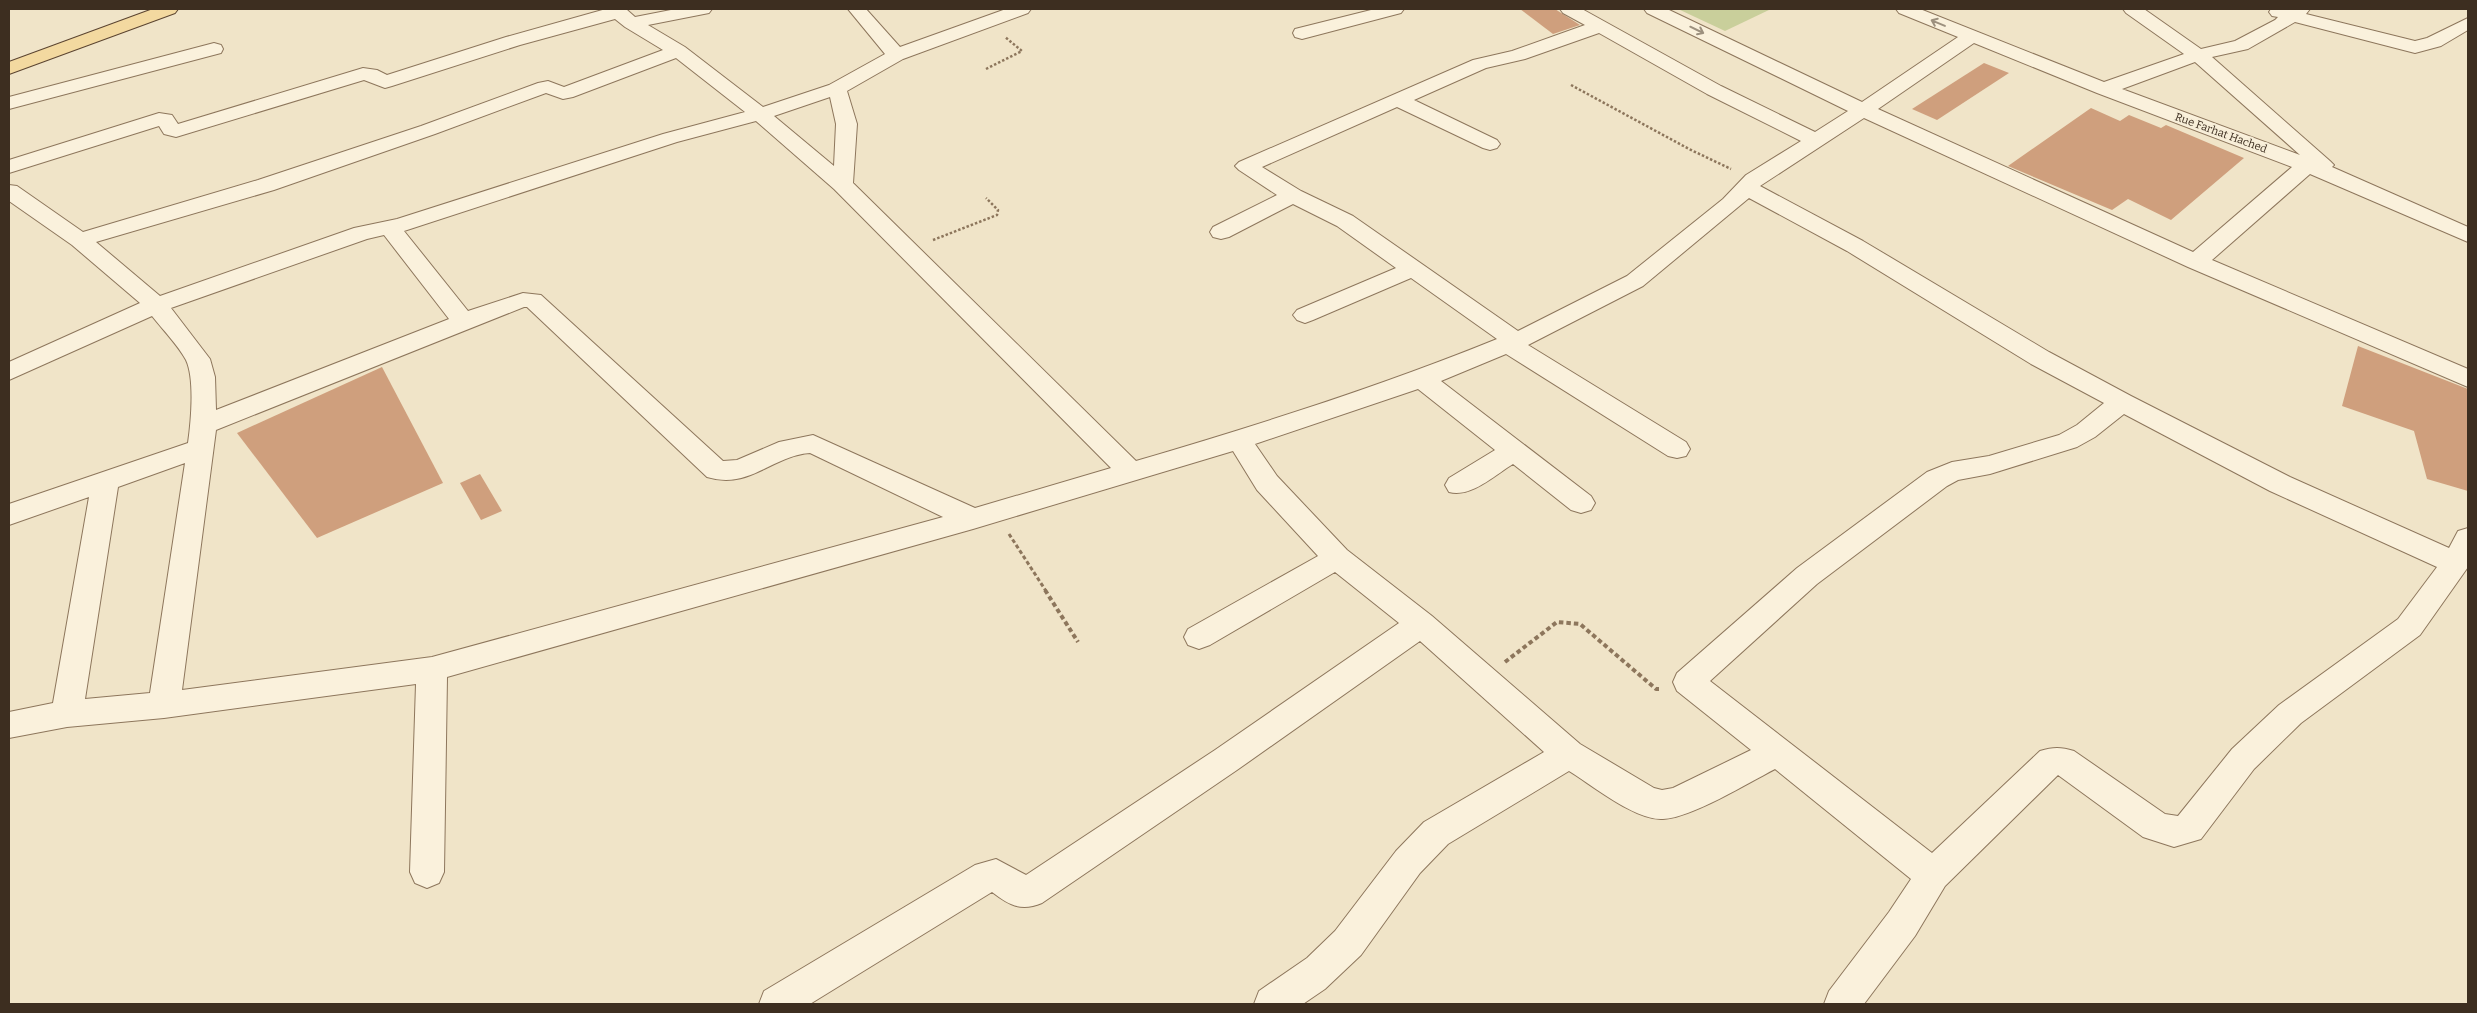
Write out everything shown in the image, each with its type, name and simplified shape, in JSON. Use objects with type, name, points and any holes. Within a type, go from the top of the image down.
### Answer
[{"type":"main road","points":[[9,59],[150,9]]},
{"type":"main road","points":[[9,68],[169,9]]},
{"type":"street","points":[[9,167],[159,118],[165,120],[172,131],[176,131],[363,74],[370,74],[385,82],[494,46],[622,15],[704,9]]},
{"type":"street","points":[[857,9],[896,55]]},
{"type":"street","points":[[9,372],[156,305],[362,233],[390,228],[670,138],[760,114],[836,89],[896,55],[1022,9]]},
{"type":"street","points":[[1302,33],[1395,9]]},
{"type":"street","points":[[1569,9],[1714,90],[1787,128],[1816,140]]},
{"type":"street","points":[[1653,9],[1863,110],[2196,262],[2468,378]]},
{"type":"street","name":"Rue Farhat Hached","points":[[1905,9],[2104,89],[2334,175],[2468,235]]},
{"type":"street","points":[[2132,9],[2198,55],[2334,175]]},
{"type":"street","points":[[2270,9],[2296,13],[2415,48],[2425,46],[2468,23]]},
{"type":"street","points":[[2104,89],[2198,55],[2241,45],[2296,13]]},
{"type":"street","points":[[622,15],[678,51],[760,114],[842,184],[1130,471]]},
{"type":"street","points":[[1601,26],[1518,55],[1480,64],[1246,166],[1293,196],[1345,221],[1415,268],[1512,342],[1677,449]]},
{"type":"street","points":[[9,725],[67,714],[164,705],[432,669],[984,515],[1239,440],[1422,379],[1512,342],[1614,294],[1635,280],[1731,204],[1751,184],[1971,37]]},
{"type":"street","points":[[9,103],[214,49]]},
{"type":"street","points":[[80,240],[266,184],[428,130],[545,87],[550,87],[560,94],[566,94],[678,51]]},
{"type":"street","points":[[836,89],[844,107],[847,142],[842,184]]},
{"type":"street","points":[[1398,100],[1490,144]]},
{"type":"street","points":[[2196,262],[2307,165]]},
{"type":"street","points":[[1751,184],[2040,358],[2280,484],[2462,550],[2409,627],[2290,714],[2243,759],[2189,828],[2174,832],[2155,826],[2062,761],[2051,761],[1932,875],[1902,924],[1842,1004]]},
{"type":"street","points":[[9,191],[80,240],[156,305],[198,360],[202,377],[202,436],[164,705]]},
{"type":"street","points":[[1221,232],[1293,196]]},
{"type":"street","points":[[390,228],[465,323]]},
{"type":"street","points":[[1305,315],[1415,268]]},
{"type":"street","points":[[9,515],[105,480],[202,436],[509,304],[523,300],[533,300],[716,470],[733,472],[800,444],[814,444],[984,515]]},
{"type":"street","points":[[1422,379],[1581,503]]},
{"type":"street","points":[[1932,875],[1688,682],[1808,576],[1938,479],[1952,472],[1990,465],[2068,441],[2086,431],[2122,402]]},
{"type":"street","points":[[1239,440],[1267,483],[1337,558],[1421,624],[1485,678],[1569,754],[1646,802],[1662,806],[1678,802],[1778,752]]},
{"type":"street","points":[[1459,485],[1513,451]]},
{"type":"street","points":[[67,714],[105,480]]},
{"type":"street","points":[[1198,636],[1337,558]]},
{"type":"street","points":[[777,1004],[987,876],[996,875],[1017,890],[1030,892],[1226,760],[1421,624]]},
{"type":"street","points":[[427,872],[432,669]]},
{"type":"street","points":[[1272,1004],[1334,959],[1379,904],[1418,849],[1436,833],[1569,754]]},
{"type":"path","points":[[984,22],[1022,51],[986,69]]},
{"type":"path","points":[[1571,85],[1751,184]]},
{"type":"path","points":[[909,249],[997,215],[998,210],[986,198]]},
{"type":"path","points":[[984,515],[1041,588],[1078,642]]},
{"type":"path","points":[[1485,678],[1557,622],[1570,622],[1580,624],[1656,688],[1673,690],[1688,682]]},
{"type":"green space","points":[[1678,9],[1771,9],[1725,31]]},
{"type":"building","points":[[1520,9],[1555,9],[1580,25],[1553,34]]},
{"type":"building","points":[[1984,63],[2009,73],[1937,120],[1912,109]]},
{"type":"building","points":[[2091,108],[2120,121],[2129,115],[2161,128],[2166,125],[2244,158],[2171,220],[2128,199],[2112,210],[2008,166]]},
{"type":"building","points":[[2358,346],[2468,389],[2468,491],[2427,479],[2414,431],[2342,406]]},
{"type":"building","points":[[382,367],[443,483],[317,538],[237,433]]},
{"type":"building","points":[[480,474],[502,511],[481,520],[460,483]]}]
